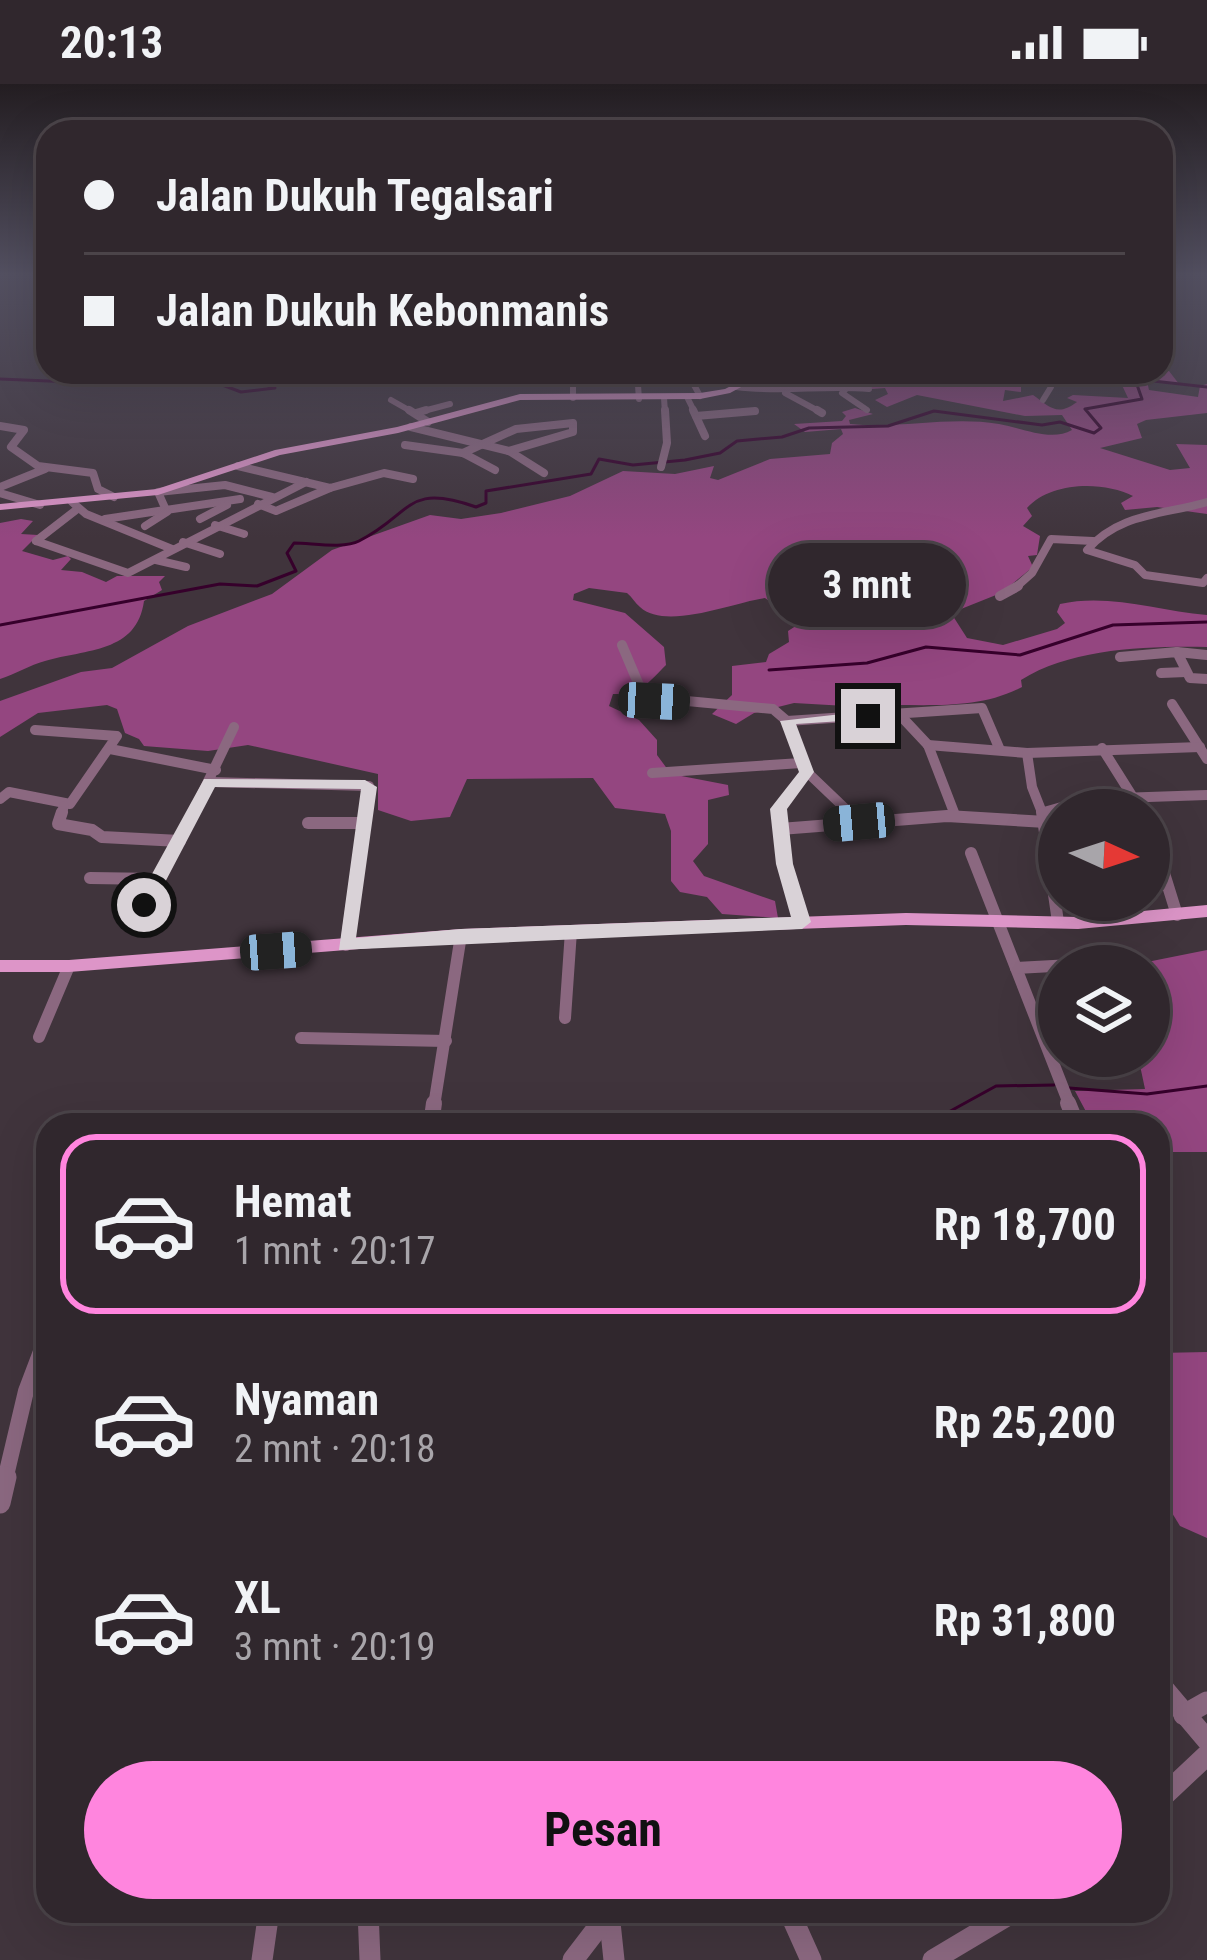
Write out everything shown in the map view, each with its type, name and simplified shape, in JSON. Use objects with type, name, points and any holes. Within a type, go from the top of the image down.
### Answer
[{"type":"main road","points":[[0,507],[74,506],[158,492],[278,452],[411,427],[520,398],[687,398],[740,384]]},
{"type":"main road","points":[[0,966],[69,966],[461,935],[802,922],[1058,922],[1207,910]]},
{"type":"street","points":[[572,384],[573,398]]},
{"type":"street","points":[[638,384],[639,399]]},
{"type":"street","points":[[694,384],[700,396]]},
{"type":"street","points":[[818,384],[844,392],[867,410]]},
{"type":"street","points":[[1042,400],[1048,384]]},
{"type":"street","points":[[736,386],[785,393],[821,385]]},
{"type":"street","points":[[844,392],[868,389]]},
{"type":"street","points":[[785,393],[821,413]]},
{"type":"street","points":[[661,463],[666,451],[664,398]]},
{"type":"street","points":[[687,398],[705,436]]},
{"type":"street","points":[[391,400],[428,422]]},
{"type":"street","points":[[416,413],[449,404]]},
{"type":"street","points":[[696,416],[755,412]]},
{"type":"street","points":[[463,453],[480,442],[540,423],[571,422],[573,432],[509,451]]},
{"type":"street","points":[[0,426],[24,430],[5,447],[22,459],[46,469],[89,472],[98,489],[114,497]]},
{"type":"street","points":[[411,427],[509,451],[544,473]]},
{"type":"street","points":[[405,445],[463,453],[494,470]]},
{"type":"street","points":[[238,466],[358,495]]},
{"type":"street","points":[[1,488],[46,469]]},
{"type":"street","points":[[258,504],[280,513],[335,487],[384,472],[413,479]]},
{"type":"street","points":[[172,550],[139,540],[74,506],[36,542],[123,573],[156,560],[215,525],[305,482]]},
{"type":"street","points":[[168,510],[158,492],[225,485],[272,497]]},
{"type":"street","points":[[1,488],[40,506]]},
{"type":"street","points":[[200,519],[253,492]]},
{"type":"street","points":[[103,520],[240,499]]},
{"type":"street","points":[[1207,502],[1126,519],[1087,551],[1135,565],[1145,575],[1203,583],[1207,578]]},
{"type":"street","points":[[145,526],[168,510]]},
{"type":"street","points":[[215,525],[244,534]]},
{"type":"street","points":[[1000,596],[1017,589],[1036,572],[1051,539],[1093,542]]},
{"type":"street","points":[[183,542],[220,554]]},
{"type":"street","points":[[156,560],[186,567]]},
{"type":"street","points":[[622,645],[644,697],[763,705],[788,721],[982,708],[1000,750]]},
{"type":"street","points":[[1177,652],[1190,678],[1207,679]]},
{"type":"street","points":[[1120,657],[1177,652],[1207,655]]},
{"type":"street","points":[[1161,673],[1186,672]]},
{"type":"street","points":[[1172,704],[1204,753]]},
{"type":"street","points":[[898,713],[928,745],[955,815]]},
{"type":"street","points":[[788,721],[804,768],[859,822]]},
{"type":"street","points":[[144,905],[234,727]]},
{"type":"street","points":[[35,730],[116,734],[78,798],[64,806],[58,824],[92,830],[102,837],[180,841]]},
{"type":"street","points":[[928,745],[1027,752],[1102,748],[1204,753]]},
{"type":"street","points":[[110,748],[213,776],[368,785],[346,945]]},
{"type":"street","points":[[1102,748],[1129,789]]},
{"type":"street","points":[[1027,752],[1038,801]]},
{"type":"street","points":[[652,772],[804,768]]},
{"type":"street","points":[[802,922],[778,809],[804,768]]},
{"type":"street","points":[[0,799],[8,792],[64,806]]},
{"type":"street","points":[[1170,796],[1207,795]]},
{"type":"street","points":[[780,829],[955,815],[1038,817]]},
{"type":"street","points":[[308,823],[364,823]]},
{"type":"street","points":[[971,853],[1073,1113]]},
{"type":"street","points":[[90,878],[158,879]]},
{"type":"street","points":[[1170,891],[1178,915]]},
{"type":"street","points":[[565,1018],[572,931]]},
{"type":"street","points":[[433,1113],[461,935]]},
{"type":"street","points":[[39,1037],[69,966]]},
{"type":"street","points":[[1016,968],[1038,967]]},
{"type":"street","points":[[301,1038],[446,1041]]},
{"type":"street","points":[[0,1503],[36,1365]]},
{"type":"street","points":[[1170,1697],[1207,1740]]},
{"type":"street","points":[[1184,1714],[1207,1702]]},
{"type":"street","points":[[1170,1790],[1207,1755]]},
{"type":"street","points":[[262,1960],[267,1923]]},
{"type":"street","points":[[368,1923],[370,1960]]},
{"type":"street","points":[[573,1960],[602,1923]]},
{"type":"street","points":[[611,1923],[614,1960]]},
{"type":"street","points":[[794,1923],[811,1960]]},
{"type":"street","points":[[933,1960],[995,1923]]},
{"type":"shaded area","points":[[832,384],[1004,384],[1021,386],[1021,392],[1005,390],[1003,401],[1033,395],[1059,410],[1077,402],[1067,398],[1073,395],[1128,398],[1121,384],[1148,384],[1149,390],[1198,397],[1200,386],[1207,384],[1207,413],[1146,420],[1137,424],[1142,438],[1100,448],[1170,470],[1190,468],[1176,444],[1207,445],[1207,514],[1157,507],[1125,510],[1121,503],[1133,496],[1108,488],[1078,486],[1050,493],[1027,508],[1032,516],[1023,526],[1040,536],[1037,555],[1028,556],[1033,567],[1001,593],[951,613],[967,638],[1003,645],[1057,629],[1065,623],[1057,612],[1060,604],[1134,604],[1207,615],[1207,647],[1086,655],[1041,669],[1007,694],[976,702],[894,705],[890,696],[871,693],[864,707],[794,703],[754,713],[736,724],[712,714],[732,695],[732,666],[766,662],[769,654],[789,642],[788,631],[816,613],[878,593],[879,587],[869,583],[793,610],[780,609],[765,598],[683,616],[652,614],[627,593],[589,588],[574,594],[573,600],[625,613],[664,647],[666,665],[637,690],[613,694],[609,706],[639,720],[657,740],[657,755],[671,774],[728,785],[729,795],[708,800],[708,844],[693,861],[704,876],[775,901],[778,918],[722,914],[707,897],[680,892],[671,881],[671,831],[665,814],[615,808],[593,778],[467,779],[450,817],[411,821],[378,810],[378,774],[248,745],[208,751],[144,746],[125,733],[117,709],[107,705],[38,713],[0,737],[0,701],[81,672],[112,668],[188,626],[272,594],[332,550],[430,515],[461,519],[501,513],[570,496],[623,471],[675,474],[714,466],[710,478],[718,480],[770,459],[830,454],[832,443],[843,434],[841,429],[805,432],[794,424],[842,421],[846,416],[842,412],[855,408],[873,414],[849,420],[850,424],[962,421],[1046,434],[1072,430],[1062,415],[1025,416],[917,395],[887,407],[875,400],[888,394],[885,388],[860,390]]},
{"type":"shaded area","points":[[33,521],[21,534],[38,535],[22,551],[53,560],[68,556],[71,559],[61,570],[106,582],[117,576],[165,576],[159,582],[162,590],[144,601],[131,631],[120,640],[0,679],[0,523]]},
{"type":"shaded area","points":[[1207,950],[1207,1152],[1170,1152],[1170,1113],[1087,1113],[1075,1091],[1145,1089],[1142,1077],[1170,1077],[1170,957]]},
{"type":"shaded area","points":[[1207,1352],[1207,1538],[1180,1526],[1170,1510],[1170,1353]]},
{"type":"waterway","points":[[0,379],[36,380]]},
{"type":"waterway","points":[[1173,383],[1207,387]]},
{"type":"waterway","points":[[220,384],[241,392],[275,388],[263,384]]},
{"type":"waterway","points":[[0,625],[220,584],[257,586],[296,571],[287,553],[294,543],[353,543],[422,500],[453,500],[476,507],[486,503],[486,491],[591,474],[599,459],[633,465],[685,460],[720,453],[737,441],[782,437],[809,428],[888,426],[934,411],[1042,425],[1060,422],[1094,433],[1101,428],[1085,409],[1142,399],[1137,384]]},
{"type":"waterway","points":[[769,670],[867,663],[926,647],[1020,655],[1113,625],[1207,622]]},
{"type":"waterway","points":[[947,1113],[996,1086],[1054,1085]]},
{"type":"waterway","points":[[1069,1088],[1147,1094],[1207,1086]]},
{"type":"route","points":[[144,905],[210,782],[365,784],[369,787],[346,945],[461,935],[802,922],[785,864],[778,809],[807,772],[788,721],[868,716]]}]
